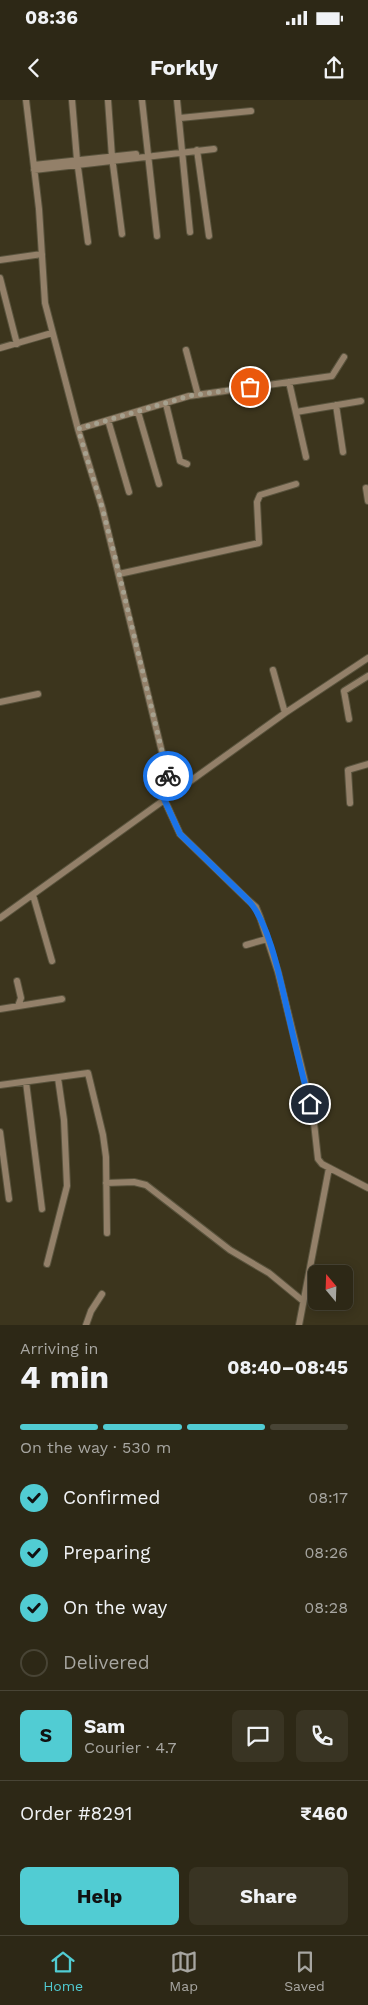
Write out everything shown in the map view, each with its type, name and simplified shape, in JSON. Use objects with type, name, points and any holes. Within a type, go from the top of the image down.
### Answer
[{"type":"street","points":[[26,100],[34,167],[45,303],[78,429],[102,507],[172,793]]},
{"type":"street","points":[[72,100],[77,163],[88,242]]},
{"type":"street","points":[[108,100],[122,234]]},
{"type":"street","points":[[142,100],[157,236]]},
{"type":"street","points":[[177,100],[190,232]]},
{"type":"street","points":[[180,118],[251,111]]},
{"type":"street","points":[[34,167],[214,149]]},
{"type":"street","points":[[197,150],[209,236]]},
{"type":"street","points":[[0,260],[42,254]]},
{"type":"street","points":[[0,278],[17,344]]},
{"type":"street","points":[[0,348],[52,334]]},
{"type":"street","points":[[186,350],[198,395]]},
{"type":"street","points":[[78,429],[198,395],[332,376],[344,357]]},
{"type":"street","points":[[289,382],[306,457]]},
{"type":"street","points":[[296,412],[361,401]]},
{"type":"street","points":[[166,404],[180,460],[187,464]]},
{"type":"street","points":[[336,406],[343,452]]},
{"type":"street","points":[[138,412],[158,484]]},
{"type":"street","points":[[108,420],[129,492]]},
{"type":"street","points":[[119,574],[259,543],[257,502],[260,495],[296,484]]},
{"type":"street","points":[[366,488],[368,501]]},
{"type":"street","points":[[0,918],[285,713],[368,658]]},
{"type":"street","points":[[273,670],[285,713]]},
{"type":"street","points":[[349,719],[344,691],[368,676]]},
{"type":"street","points":[[0,702],[38,694]]},
{"type":"street","points":[[350,803],[348,770],[368,764]]},
{"type":"street","points":[[164,799],[180,834],[256,908],[278,972],[313,1114],[316,1156],[319,1162],[368,1188]]},
{"type":"street","points":[[33,895],[52,961]]},
{"type":"street","points":[[246,945],[268,939]]},
{"type":"street","points":[[17,981],[21,998],[18,1006]]},
{"type":"street","points":[[0,1009],[62,999]]},
{"type":"street","points":[[0,1085],[88,1073],[103,1135],[107,1234]]},
{"type":"street","points":[[47,1264],[68,1186],[64,1120],[58,1078]]},
{"type":"street","points":[[26,1082],[42,1209]]},
{"type":"street","points":[[0,1132],[8,1200]]},
{"type":"street","points":[[298,1325],[329,1168]]},
{"type":"street","points":[[106,1183],[134,1182],[146,1185],[230,1250],[270,1273],[303,1301]]},
{"type":"street","points":[[86,1325],[91,1311],[102,1294]]},
{"type":"way so far","points":[[168,776],[115,557],[78,429],[189,396],[250,387]]},
{"type":"route","points":[[168,776],[172,793],[164,799],[180,834],[256,908],[260,917],[278,972],[310,1104]]}]
